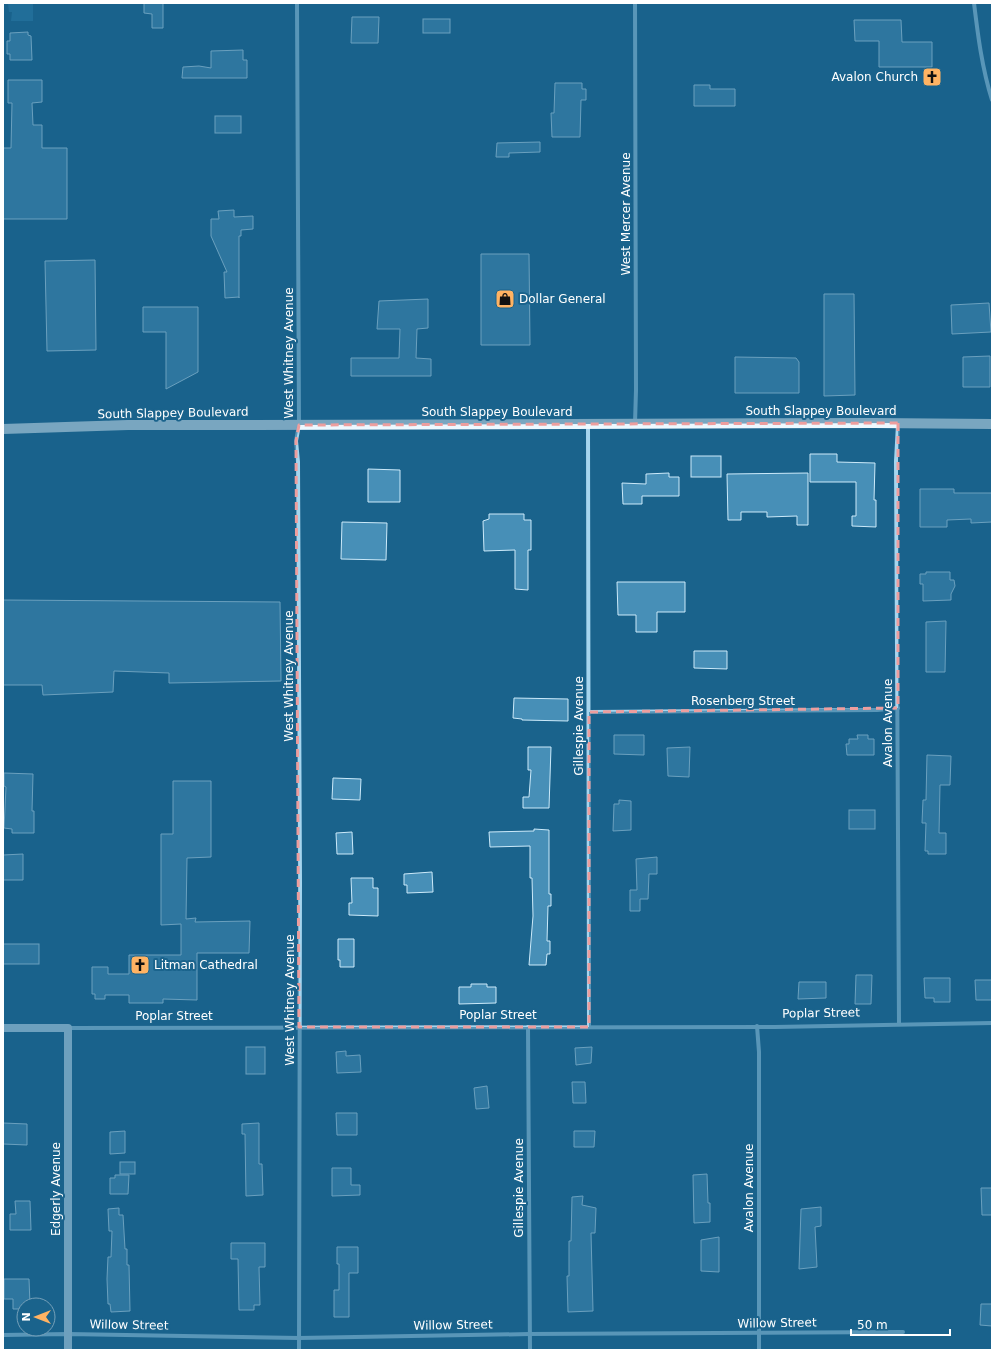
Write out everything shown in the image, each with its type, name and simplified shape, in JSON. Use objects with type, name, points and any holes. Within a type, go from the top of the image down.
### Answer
[{"type":"main road","name":"South Slappey Boulevard","points":[[3,429],[128,425],[992,424]]},
{"type":"street","name":"West Whitney Avenue","points":[[297,3],[299,425],[296,441],[298,470],[300,882],[299,1350]]},
{"type":"street","name":"West Mercer Avenue","points":[[634,424],[636,390],[635,3]]},
{"type":"street","points":[[974,3],[978,42],[992,100]]},
{"type":"street","name":"Avalon Avenue","points":[[898,423],[896,461],[899,1023]]},
{"type":"street","name":"Gillespie Avenue","points":[[588,424],[589,1027]]},
{"type":"street","name":"Rosenberg Street","points":[[589,712],[876,710],[898,708]]},
{"type":"street","name":"Poplar Street","points":[[3,1028],[589,1027],[992,1023]]},
{"type":"street","name":"Avalon Avenue","points":[[757,1026],[759,1052],[759,1350]]},
{"type":"street","name":"Gillespie Avenue","points":[[528,1027],[530,1350]]},
{"type":"street","name":"Edgerly Avenue","points":[[68,1028],[68,1350]]},
{"type":"street","name":"Willow Street","points":[[3,1335],[68,1334],[299,1338],[530,1334],[903,1332]]},
{"type":"highlighted area","points":[[898,423],[898,708],[589,712],[589,1027],[299,1027],[296,441],[299,425]]},
{"type":"shaded area","points":[[8,3],[33,3],[33,21],[11,21],[12,12],[9,12]]},
{"type":"building","points":[[144,3],[163,3],[163,28],[152,28],[152,14],[144,13]]},
{"type":"building","points":[[352,17],[379,17],[378,43],[351,43]]},
{"type":"building","points":[[423,19],[450,19],[450,33],[423,33]]},
{"type":"building","points":[[854,20],[901,20],[902,42],[932,42],[932,67],[879,67],[879,41],[855,41]]},
{"type":"building","points":[[28,32],[28,35],[31,36],[32,60],[10,60],[10,54],[7,54],[7,41],[10,41],[10,33]]},
{"type":"building","points":[[243,50],[243,60],[247,60],[247,78],[182,78],[183,67],[199,66],[211,68],[211,51]]},
{"type":"building","points":[[8,80],[42,80],[42,102],[32,103],[33,125],[42,125],[42,148],[67,148],[67,219],[3,219],[3,148],[11,148],[12,103],[8,103]]},
{"type":"building","points":[[555,83],[582,83],[582,89],[586,89],[586,100],[581,100],[580,137],[552,137],[551,113],[554,113]]},
{"type":"building","points":[[694,85],[710,85],[710,89],[735,89],[735,106],[694,106]]},
{"type":"building","points":[[215,116],[241,116],[241,133],[215,133]]},
{"type":"building","points":[[540,142],[540,152],[509,153],[509,157],[496,157],[497,143]]},
{"type":"building","points":[[234,210],[234,217],[253,216],[253,229],[241,230],[241,236],[239,236],[239,297],[225,298],[224,272],[227,272],[211,236],[211,219],[219,219],[218,211]]},
{"type":"building","name":"Dollar General","points":[[481,254],[529,254],[530,345],[481,345]]},
{"type":"building","points":[[95,260],[96,350],[47,351],[45,261]]},
{"type":"building","points":[[824,294],[854,294],[855,395],[824,396]]},
{"type":"building","points":[[428,299],[428,328],[417,329],[416,358],[431,359],[431,376],[351,376],[351,358],[399,358],[400,329],[377,329],[379,301]]},
{"type":"building","points":[[989,303],[991,332],[952,334],[951,305]]},
{"type":"building","points":[[143,307],[198,307],[198,372],[166,389],[166,332],[143,332]]},
{"type":"building","points":[[990,356],[990,387],[963,387],[963,357]]},
{"type":"building","points":[[735,357],[796,358],[799,362],[799,393],[735,393]]},
{"type":"building","points":[[810,454],[837,454],[837,462],[875,463],[874,500],[876,500],[876,527],[852,526],[852,516],[856,516],[856,482],[810,482]]},
{"type":"building","points":[[691,456],[721,456],[721,477],[691,477]]},
{"type":"building","points":[[368,469],[400,470],[400,502],[368,502]]},
{"type":"building","points":[[669,473],[669,477],[679,477],[679,496],[642,496],[642,504],[623,504],[622,483],[646,484],[646,474]]},
{"type":"building","points":[[808,473],[808,525],[797,525],[797,516],[767,517],[767,512],[741,512],[741,520],[728,520],[727,474]]},
{"type":"building","points":[[920,489],[954,489],[954,493],[992,493],[992,522],[971,523],[971,519],[947,520],[947,527],[920,527]]},
{"type":"building","points":[[489,514],[524,514],[524,520],[531,520],[531,550],[528,550],[528,590],[515,589],[515,550],[484,551],[483,521],[489,519]]},
{"type":"building","points":[[342,522],[387,523],[386,560],[341,559]]},
{"type":"building","points":[[926,572],[950,572],[950,580],[954,580],[955,586],[951,594],[951,600],[923,601],[923,584],[920,584],[920,574],[926,574]]},
{"type":"building","points":[[617,582],[685,582],[685,612],[657,612],[657,632],[636,632],[636,615],[618,615]]},
{"type":"building","points":[[3,600],[280,602],[281,681],[169,683],[169,673],[114,671],[113,692],[43,695],[42,685],[3,685]]},
{"type":"building","points":[[946,621],[945,672],[926,672],[926,622]]},
{"type":"building","points":[[694,651],[727,651],[727,669],[694,668]]},
{"type":"building","points":[[514,698],[568,699],[568,721],[522,720],[513,718]]},
{"type":"building","points":[[614,735],[644,735],[644,755],[614,754]]},
{"type":"building","points":[[857,735],[868,735],[868,739],[874,739],[874,755],[847,755],[846,744],[849,744],[849,739],[858,739]]},
{"type":"building","points":[[528,747],[551,747],[549,808],[523,808],[523,797],[529,797],[531,770],[528,770]]},
{"type":"building","points":[[690,747],[689,777],[668,776],[667,748]]},
{"type":"building","points":[[927,755],[951,756],[950,785],[940,785],[939,833],[946,833],[946,854],[928,854],[928,851],[925,851],[926,823],[922,823],[923,800],[926,800]]},
{"type":"building","points":[[4,773],[33,774],[32,811],[34,811],[34,833],[12,833],[12,829],[4,828],[6,787],[4,786]]},
{"type":"building","points":[[333,778],[361,779],[360,800],[332,799]]},
{"type":"building","points":[[173,781],[211,781],[211,857],[187,858],[186,919],[196,918],[195,922],[250,921],[249,953],[197,953],[197,1000],[163,999],[163,1003],[129,1003],[129,995],[105,995],[105,999],[95,999],[95,994],[92,994],[92,967],[108,967],[108,974],[129,974],[129,955],[181,955],[181,924],[161,925],[161,834],[173,834]]},
{"type":"building","points":[[619,800],[631,801],[631,830],[613,831],[614,804],[619,804]]},
{"type":"building","points":[[849,810],[875,810],[875,829],[849,829]]},
{"type":"building","points":[[534,829],[549,830],[549,894],[551,894],[551,906],[548,906],[547,941],[550,941],[550,954],[547,954],[546,965],[529,965],[533,916],[532,878],[530,878],[530,846],[490,847],[489,832],[534,831]]},
{"type":"building","points":[[352,832],[353,854],[337,854],[336,833]]},
{"type":"building","points":[[23,854],[23,880],[3,880],[3,855]]},
{"type":"building","points":[[657,857],[657,874],[649,874],[648,899],[640,899],[640,911],[630,911],[630,890],[637,890],[636,859]]},
{"type":"building","points":[[432,872],[433,892],[407,893],[407,885],[404,885],[404,874]]},
{"type":"building","points":[[351,878],[373,878],[373,888],[378,888],[378,916],[349,915],[349,903],[352,903]]},
{"type":"building","points":[[338,939],[354,939],[354,967],[340,967],[340,960],[338,960]]},
{"type":"building","points":[[3,944],[39,944],[39,964],[3,964]]},
{"type":"building","points":[[856,975],[872,975],[871,1004],[855,1004]]},
{"type":"building","points":[[924,978],[950,978],[950,1002],[934,1002],[934,998],[925,998]]},
{"type":"building","points":[[975,980],[992,980],[992,1000],[976,1000]]},
{"type":"building","points":[[799,982],[826,982],[826,998],[798,999]]},
{"type":"building","points":[[471,984],[487,984],[487,987],[496,987],[496,1003],[459,1004],[459,987],[471,987]]},
{"type":"building","points":[[246,1047],[265,1047],[265,1074],[246,1074]]},
{"type":"building","points":[[592,1047],[591,1063],[576,1065],[575,1048]]},
{"type":"building","points":[[346,1051],[346,1056],[360,1055],[361,1072],[337,1073],[336,1052]]},
{"type":"building","points":[[572,1082],[585,1082],[586,1103],[573,1103]]},
{"type":"building","points":[[487,1086],[489,1108],[476,1109],[474,1088]]},
{"type":"building","points":[[336,1113],[357,1113],[357,1135],[337,1135]]},
{"type":"building","points":[[3,1123],[27,1124],[27,1145],[3,1144]]},
{"type":"building","points":[[259,1123],[259,1164],[262,1164],[263,1195],[246,1196],[245,1134],[242,1134],[242,1124]]},
{"type":"building","points":[[125,1131],[125,1153],[110,1154],[110,1132]]},
{"type":"building","points":[[574,1131],[595,1131],[594,1147],[574,1147]]},
{"type":"building","points":[[120,1162],[135,1162],[135,1174],[120,1174]]},
{"type":"building","points":[[332,1168],[351,1168],[351,1185],[360,1185],[360,1195],[332,1196]]},
{"type":"building","points":[[707,1174],[710,1222],[694,1223],[693,1175]]},
{"type":"building","points":[[115,1175],[129,1175],[128,1194],[110,1194],[110,1178],[115,1178]]},
{"type":"building","points":[[981,1188],[992,1188],[992,1215],[982,1215]]},
{"type":"building","points":[[583,1196],[582,1205],[596,1208],[595,1233],[591,1233],[593,1311],[568,1312],[567,1276],[569,1276],[569,1241],[571,1241],[572,1197]]},
{"type":"building","points":[[15,1201],[30,1201],[31,1230],[10,1230],[10,1214],[16,1214]]},
{"type":"building","points":[[821,1207],[821,1226],[815,1227],[817,1267],[799,1269],[801,1209]]},
{"type":"building","points":[[119,1208],[119,1215],[123,1215],[125,1249],[127,1249],[127,1265],[129,1265],[130,1311],[111,1312],[110,1304],[108,1304],[107,1279],[108,1257],[111,1257],[112,1231],[109,1231],[108,1209]]},
{"type":"building","points":[[719,1237],[719,1272],[701,1271],[701,1240]]},
{"type":"building","points":[[231,1243],[265,1243],[265,1267],[259,1267],[260,1305],[254,1305],[254,1310],[239,1310],[238,1259],[231,1259]]},
{"type":"building","points":[[337,1247],[358,1247],[358,1273],[349,1273],[349,1317],[334,1317],[334,1290],[339,1290],[339,1264],[337,1264]]},
{"type":"building","points":[[4,1279],[29,1279],[30,1297],[16,1297],[16,1309],[13,1309],[13,1299],[4,1299]]},
{"type":"building","points":[[981,1304],[992,1304],[992,1326],[980,1325]]},
{"type":"place","name":"Avalon Church","points":[[932,77]]},
{"type":"place","name":"Dollar General","points":[[505,299]]},
{"type":"place","name":"Litman Cathedral","points":[[140,965]]}]
